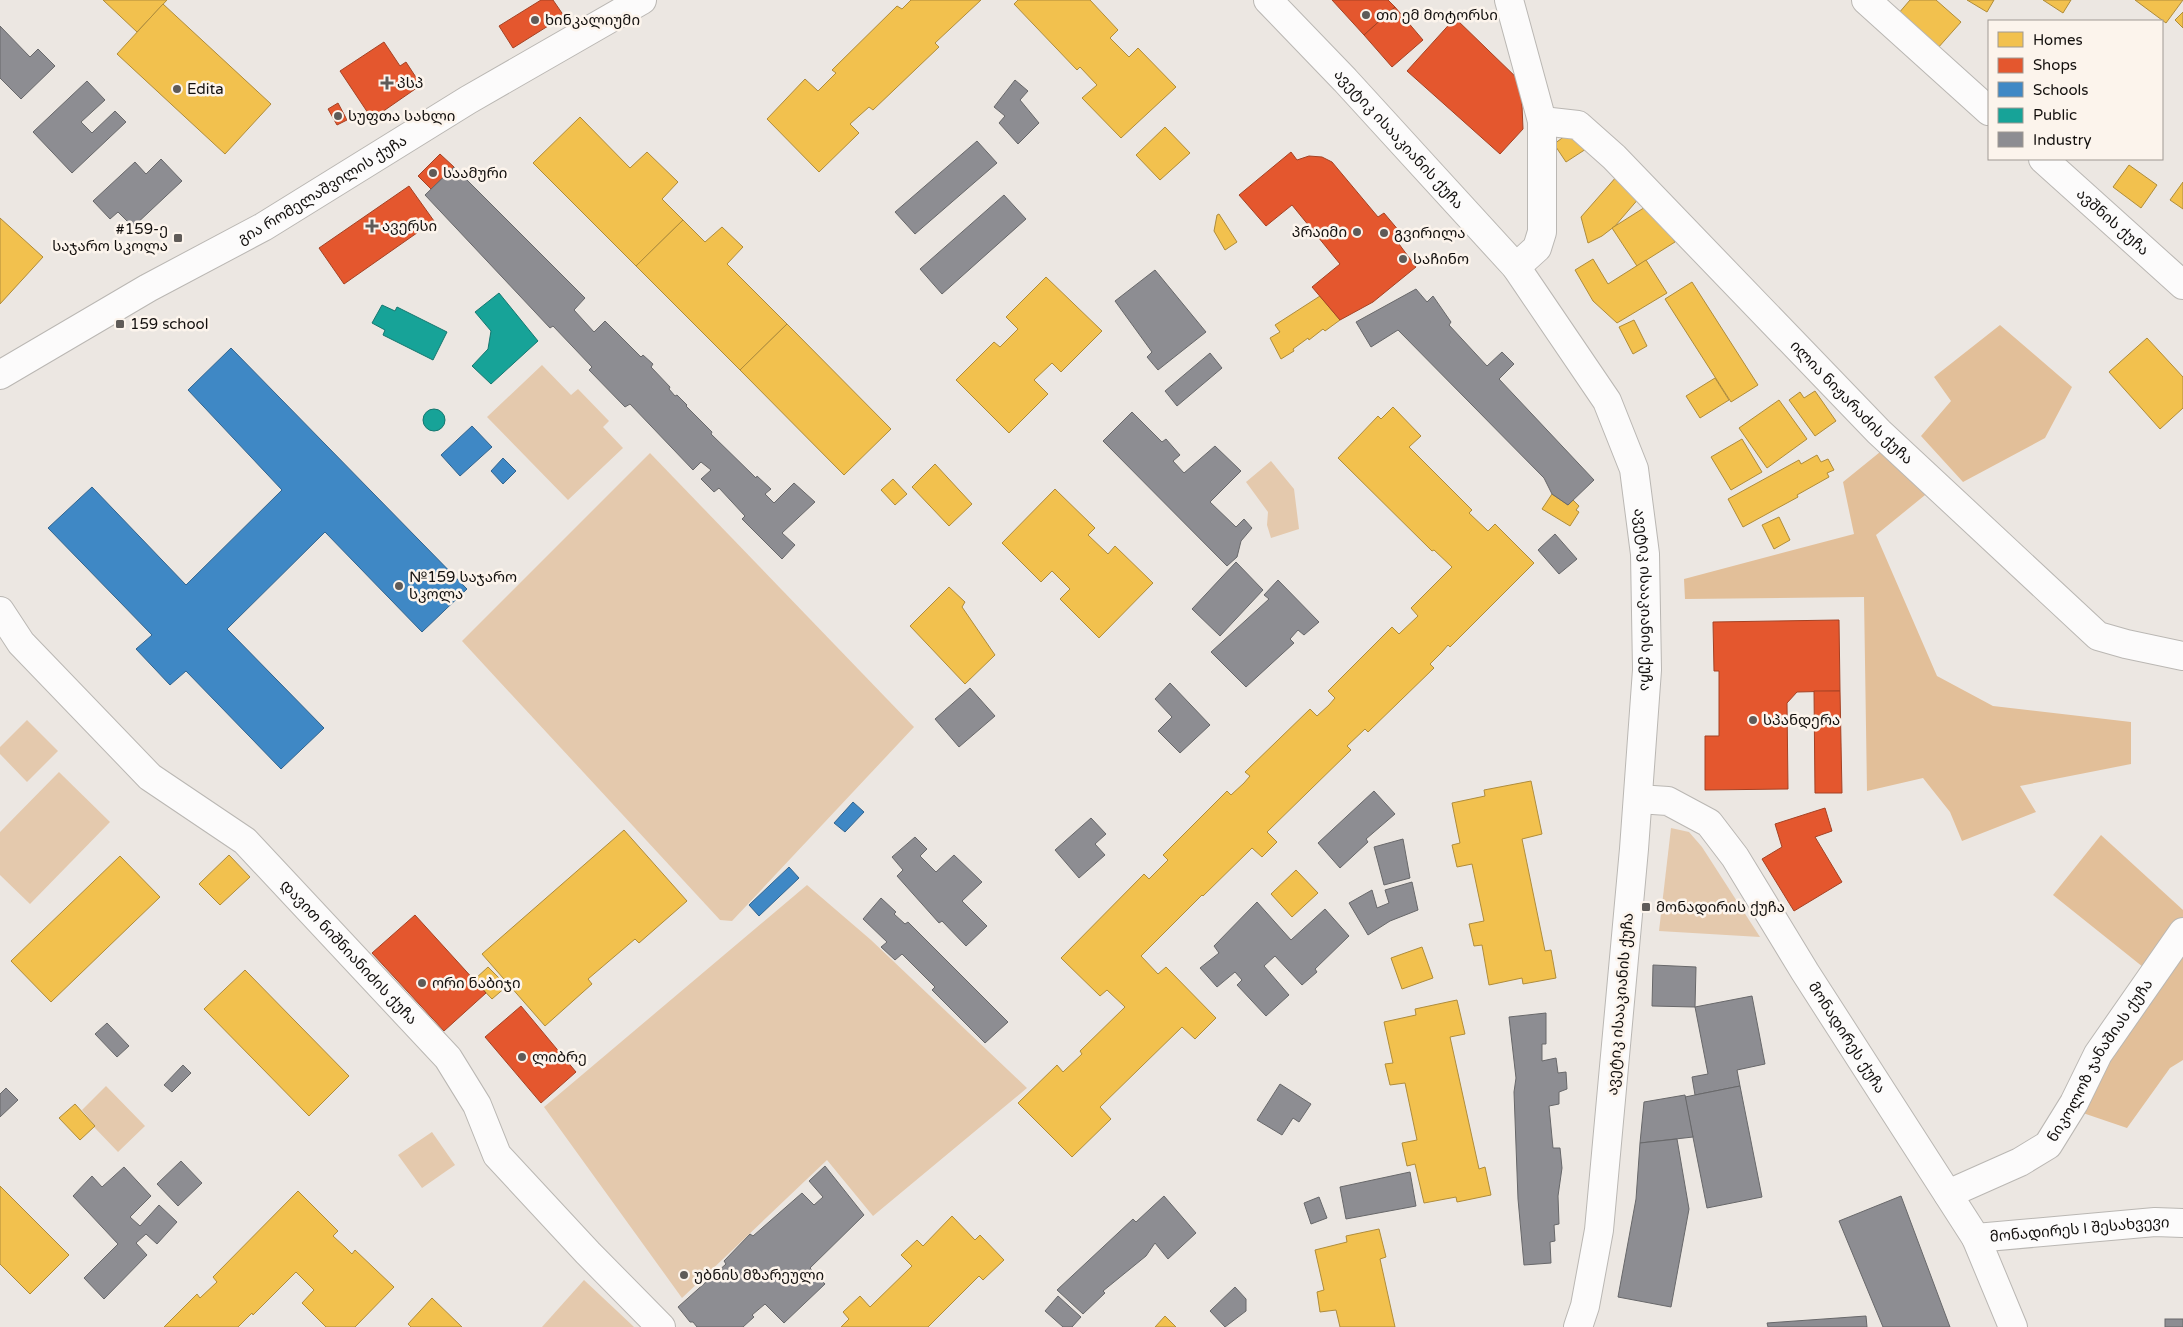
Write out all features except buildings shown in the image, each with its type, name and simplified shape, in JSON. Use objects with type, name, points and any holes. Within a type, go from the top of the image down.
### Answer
[{"type":"street","name":"გია რომელაშვილის ქუჩა","points":[[0,375],[148,288],[263,227],[434,120],[642,0]]},
{"type":"street","name":"ავეტიკ ისააკიანის ქუჩა","points":[[1268,0],[1346,80],[1516,267],[1607,401],[1634,469],[1645,554],[1647,670],[1638,799],[1599,1230],[1585,1306],[1578,1327]]},
{"type":"street","points":[[1509,0],[1542,121],[1542,232],[1537,248],[1516,267]]},
{"type":"street","points":[[1866,0],[1988,110]]},
{"type":"street","name":"ილია ნიჟარაძის ქუჩა","points":[[1542,121],[1578,125],[1614,157],[1878,432],[2098,636],[2183,656]]},
{"type":"street","name":"ავშნის ქუჩა","points":[[2044,160],[2183,285]]},
{"type":"street","name":"დავით ნიშნიანიძის ქუჩა","points":[[0,611],[21,643],[150,777],[245,841],[448,1058],[477,1105],[497,1155],[588,1253],[661,1327]]},
{"type":"street","name":"მონადირეს ქუჩა","points":[[1638,799],[1668,801],[1709,823],[1736,857],[1806,972],[1976,1238],[2013,1327]]},
{"type":"street","name":"ნიკოლოზ ჯანაშიას ქუჩა","points":[[1948,1194],[2020,1162],[2048,1145],[2074,1103],[2098,1054],[2183,932]]},
{"type":"street","name":"მონადირეს I შესახვევი","points":[[1976,1238],[2155,1222],[2183,1223]]},
{"type":"shaded area","points":[[2000,325],[2072,387],[2045,438],[1963,482],[1921,436],[1951,401],[1934,377]]},
{"type":"shaded area","points":[[542,365],[571,395],[578,389],[609,421],[603,427],[623,448],[568,500],[487,417]]},
{"type":"shaded area","points":[[1885,448],[1930,491],[1876,535],[1937,676],[1993,706],[2131,722],[2131,764],[2020,786],[2036,812],[1962,841],[1950,812],[1923,778],[1867,791],[1864,597],[1685,599],[1684,579],[1854,534],[1843,482]]},
{"type":"shaded area","points":[[650,453],[914,727],[732,921],[720,920],[462,641]]},
{"type":"shaded area","points":[[1271,461],[1294,489],[1299,529],[1271,538],[1267,525],[1268,512],[1246,482]]},
{"type":"shaded area","points":[[27,720],[58,751],[27,782],[0,754],[0,747]]},
{"type":"shaded area","points":[[59,772],[110,822],[30,904],[0,875],[0,832]]},
{"type":"shaded area","points":[[1671,828],[1689,832],[1702,847],[1760,937],[1659,931]]},
{"type":"shaded area","points":[[2101,835],[2183,910],[2183,920],[2148,971],[2053,895]]},
{"type":"shaded area","points":[[807,885],[871,940],[1027,1088],[873,1216],[827,1160],[682,1298],[544,1107]]},
{"type":"shaded area","points":[[2183,952],[2183,1060],[2170,1068],[2127,1128],[2080,1112],[2110,1055]]},
{"type":"shaded area","points":[[106,1086],[145,1126],[118,1152],[94,1127],[82,1110]]},
{"type":"shaded area","points":[[432,1132],[455,1165],[422,1188],[398,1155]]},
{"type":"shaded area","points":[[584,1280],[634,1327],[542,1327]]},
{"type":"place","name":"თი ემ მოტორსი","points":[[1366,15]]},
{"type":"place","name":"ხინკალიუმი","points":[[535,20]]},
{"type":"place","name":"პსპ","points":[[387,83]]},
{"type":"place","name":"Edita","points":[[177,89]]},
{"type":"place","name":"სუფთა სახლი","points":[[338,116]]},
{"type":"place","name":"საამური","points":[[433,173]]},
{"type":"place","name":"ავერსი","points":[[372,226]]},
{"type":"place","name":"პრაიმი","points":[[1357,232]]},
{"type":"place","name":"გვირილა","points":[[1384,233]]},
{"type":"place","name":"#159-ე საჯარო სკოლა","points":[[178,238]]},
{"type":"place","name":"საჩინო","points":[[1403,259]]},
{"type":"place","name":"159 school","points":[[120,324]]},
{"type":"place","name":"№159 საჯარო სკოლა","points":[[399,586]]},
{"type":"place","name":"სპანდერა","points":[[1753,720]]},
{"type":"place","name":"მონადირის ქუჩა","points":[[1646,907]]},
{"type":"place","name":"ორი ნაბიჯი","points":[[422,983]]},
{"type":"place","name":"ლიბრე","points":[[522,1057]]},
{"type":"place","name":"უბნის მზარეული","points":[[684,1275]]}]
